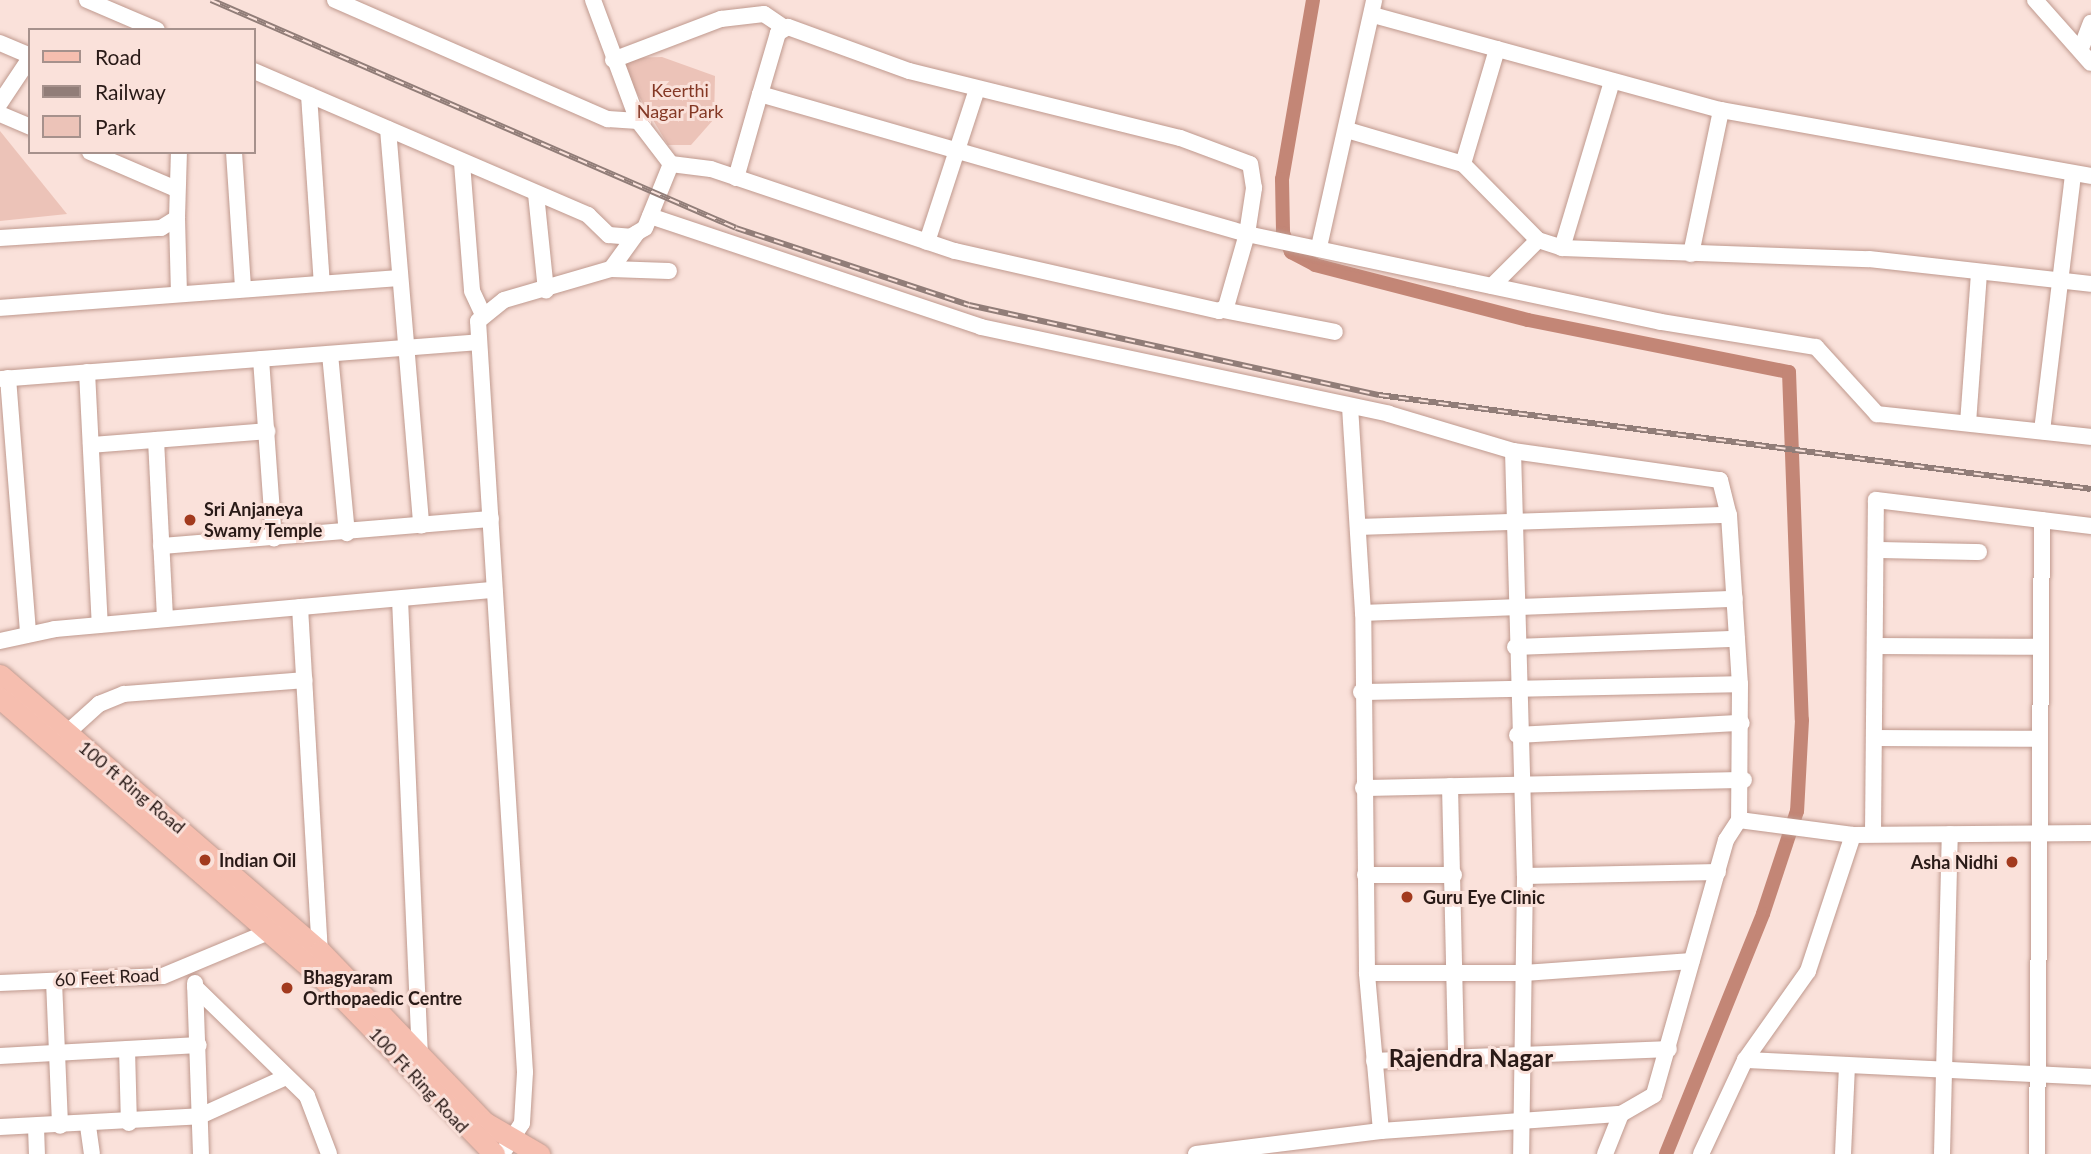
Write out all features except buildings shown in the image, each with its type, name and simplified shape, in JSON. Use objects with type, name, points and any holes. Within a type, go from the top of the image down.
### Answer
[{"type":"main road","name":"100 ft Ring Road","points":[[0,676],[68,732],[280,928],[320,951],[508,1148],[539,1154]]},
{"type":"main road","name":"100 Ft Ring Road","points":[[0,698],[280,928],[494,1154]]},
{"type":"street","points":[[87,0],[152,28]]},
{"type":"street","points":[[335,0],[608,119],[638,121]]},
{"type":"street","points":[[593,0],[613,60],[638,121],[671,164],[736,178],[927,243],[1035,274],[1335,331]]},
{"type":"street","points":[[2035,0],[2088,55]]},
{"type":"street","points":[[1319,247],[1374,7],[1497,49],[1721,110],[2073,175],[2091,176]]},
{"type":"street","points":[[613,60],[721,19],[764,14],[783,27],[977,89],[1180,138],[1250,164],[1254,188],[1247,234],[1223,310]]},
{"type":"street","points":[[2088,55],[2091,23]]},
{"type":"street","points":[[736,178],[783,27]]},
{"type":"street","points":[[0,43],[28,56]]},
{"type":"street","points":[[1463,164],[1497,49]]},
{"type":"street","points":[[0,103],[28,60]]},
{"type":"street","points":[[256,72],[462,163],[588,215],[609,235],[637,233]]},
{"type":"street","points":[[1562,248],[1612,80]]},
{"type":"street","points":[[927,243],[977,89]]},
{"type":"street","points":[[309,94],[323,284]]},
{"type":"street","points":[[760,94],[957,154],[1247,234],[1296,242],[1492,286],[1816,347],[1869,409],[2091,437]]},
{"type":"street","points":[[1691,254],[1721,110]]},
{"type":"street","points":[[0,114],[28,126]]},
{"type":"street","points":[[388,129],[398,278],[421,526]]},
{"type":"street","points":[[1347,130],[1463,164],[1538,240],[1562,248],[1869,259],[2091,284]]},
{"type":"street","points":[[95,154],[176,189]]},
{"type":"street","points":[[178,154],[176,189],[179,294]]},
{"type":"street","points":[[234,154],[243,289]]},
{"type":"street","points":[[462,163],[472,291],[483,315],[478,342],[494,590],[521,928],[525,1072],[522,1123],[508,1148]]},
{"type":"street","points":[[611,269],[650,216],[671,164]]},
{"type":"street","points":[[2042,431],[2073,175]]},
{"type":"street","points":[[536,194],[546,290]]},
{"type":"street","points":[[650,216],[981,327],[1350,406],[1513,452],[1717,478],[1725,486],[1735,599],[1744,780],[1739,820],[1718,872],[1654,1095],[1621,1114],[1381,1131],[1196,1154]]},
{"type":"street","points":[[0,238],[162,228],[177,218]]},
{"type":"street","points":[[1492,286],[1538,240]]},
{"type":"street","points":[[483,315],[505,300],[611,269],[669,271]]},
{"type":"street","points":[[1968,422],[1979,273]]},
{"type":"street","points":[[0,308],[398,278]]},
{"type":"street","points":[[28,634],[4,378],[478,342]]},
{"type":"street","points":[[330,354],[347,533]]},
{"type":"street","points":[[261,359],[274,539]]},
{"type":"street","points":[[87,372],[100,625]]},
{"type":"street","points":[[1350,406],[1363,613],[1361,692],[1367,973],[1381,1131]]},
{"type":"street","points":[[91,445],[267,432]]},
{"type":"street","points":[[156,440],[165,619]]},
{"type":"street","points":[[1513,452],[1517,735],[1523,785],[1525,876],[1522,1055],[1525,1121],[1521,1154]]},
{"type":"street","points":[[1873,834],[1876,500],[2091,526]]},
{"type":"street","points":[[1358,527],[1729,515]]},
{"type":"street","points":[[161,546],[274,539],[491,519]]},
{"type":"street","points":[[2037,1154],[2042,520]]},
{"type":"street","points":[[1876,550],[1979,552]]},
{"type":"street","points":[[0,641],[28,634],[100,625],[494,590]]},
{"type":"street","points":[[400,599],[419,1055]]},
{"type":"street","points":[[1363,613],[1735,599]]},
{"type":"street","points":[[300,607],[320,951]]},
{"type":"street","points":[[1515,647],[1737,639]]},
{"type":"street","points":[[1875,646],[2040,648]]},
{"type":"street","points":[[68,732],[99,704],[124,694],[304,680]]},
{"type":"street","points":[[1361,692],[1740,684]]},
{"type":"street","points":[[1517,735],[1742,723]]},
{"type":"street","points":[[1874,738],[2039,739]]},
{"type":"street","points":[[1363,788],[1744,780]]},
{"type":"street","points":[[1450,786],[1456,1057]]},
{"type":"street","points":[[1739,820],[1853,835],[2091,833]]},
{"type":"street","points":[[1942,1154],[1941,1073],[1950,834]]},
{"type":"street","points":[[1701,1154],[1745,1060],[1808,971],[1853,835]]},
{"type":"street","points":[[1525,876],[1718,872]]},
{"type":"street","points":[[1365,876],[1454,875]]},
{"type":"street","name":"60 Feet Road","points":[[0,983],[163,976],[280,928]]},
{"type":"street","points":[[1367,973],[1524,973],[1692,961]]},
{"type":"street","points":[[195,963],[201,1154]]},
{"type":"street","points":[[54,981],[60,1126]]},
{"type":"street","points":[[195,987],[307,1096],[329,1154]]},
{"type":"street","points":[[0,1056],[199,1045]]},
{"type":"street","points":[[127,1049],[129,1123]]},
{"type":"street","points":[[1374,1061],[1669,1049]]},
{"type":"street","points":[[1745,1060],[1941,1073],[2091,1077]]},
{"type":"street","points":[[1843,1154],[1847,1066]]},
{"type":"street","points":[[0,1127],[88,1126],[200,1115],[286,1077]]},
{"type":"street","points":[[1605,1154],[1621,1114]]},
{"type":"street","points":[[88,1126],[92,1154]]},
{"type":"street","points":[[36,1127],[37,1154]]},
{"type":"green space","name":"Keerthi Nagar Park","points":[[662,57],[715,76],[714,119],[691,145],[668,145],[628,78],[624,58]]},
{"type":"green space","points":[[0,131],[67,214],[0,221]]},
{"type":"waterway","points":[[1313,0],[1282,179],[1283,233],[1291,252],[1315,265],[1528,320],[1789,372],[1802,720],[1797,811],[1763,914],[1666,1154]]},
{"type":"railway","points":[[211,0],[736,228],[969,305],[1379,395],[2091,489]]},
{"type":"place","name":"Sri Anjaneya Swamy Temple","points":[[190,520]]},
{"type":"place","name":"Indian Oil","points":[[205,860]]},
{"type":"place","name":"Asha Nidhi","points":[[2012,862]]},
{"type":"place","name":"Guru Eye Clinic","points":[[1407,897]]},
{"type":"place","name":"Bhagyaram Orthopaedic Centre","points":[[287,988]]},
{"type":"district","name":"Rajendra Nagar","points":[[1471,1058]]}]
